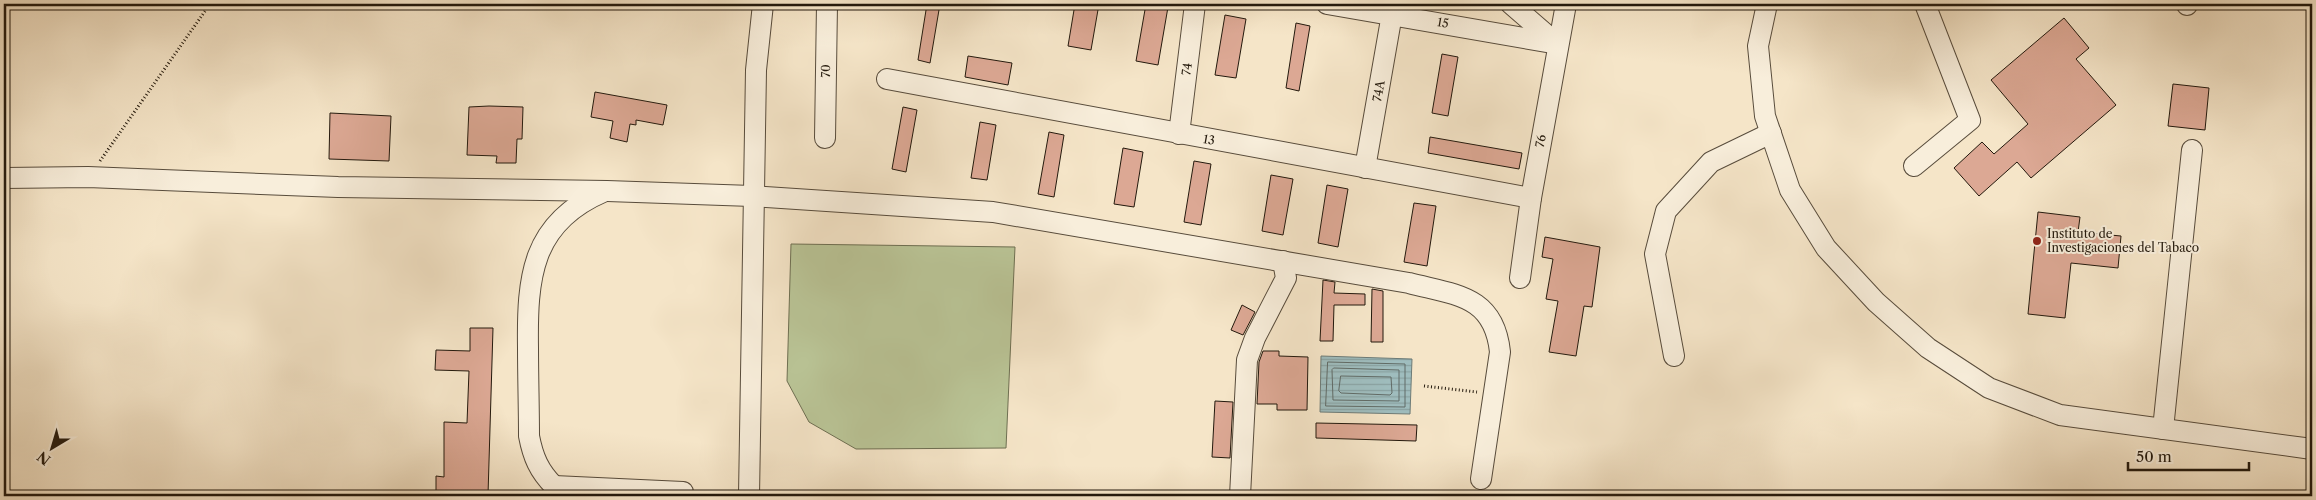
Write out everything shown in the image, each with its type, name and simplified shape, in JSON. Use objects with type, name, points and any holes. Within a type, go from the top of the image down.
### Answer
[{"type":"street","points":[[749,496],[752,196],[756,70],[763,4]]},
{"type":"street","name":"70","points":[[824,138],[827,4]]},
{"type":"street","name":"74","points":[[1179,134],[1195,4]]},
{"type":"street","name":"15","points":[[1327,4],[1558,44]]},
{"type":"street","points":[[1511,4],[1558,44]]},
{"type":"street","name":"76","points":[[1520,278],[1566,4]]},
{"type":"street","points":[[1767,4],[1758,46],[1765,116],[1790,190],[1826,248],[1876,302],[1928,348],[1989,388],[2060,416],[2312,449]]},
{"type":"street","points":[[1914,166],[1970,120],[1925,4]]},
{"type":"street","name":"74A","points":[[1365,168],[1392,14]]},
{"type":"street","name":"13","points":[[887,79],[1532,198]]},
{"type":"street","points":[[1674,356],[1655,254],[1666,211],[1711,162],[1771,133]]},
{"type":"street","points":[[2163,429],[2192,150]]},
{"type":"street","points":[[4,178],[88,177],[338,187],[606,191],[752,196],[993,212],[1409,282],[1472,300],[1492,319],[1498,333],[1500,352],[1492,394],[1481,479]]},
{"type":"street","points":[[606,191],[581,202],[552,229],[537,256],[528,302],[529,436],[533,458],[554,491],[683,492]]},
{"type":"street","points":[[1240,496],[1248,360],[1255,338],[1286,278],[1283,261]]},
{"type":"path","points":[[88,177],[210,4]]},
{"type":"path","points":[[1424,386],[1492,394]]},
{"type":"green space","points":[[791,244],[1015,247],[1006,448],[856,449],[809,422],[787,381]]},
{"type":"water","points":[[1321,356],[1412,359],[1410,414],[1320,412]]},
{"type":"building","points":[[927,4],[940,4],[930,63],[918,60]]},
{"type":"building","points":[[1075,4],[1099,4],[1091,50],[1068,46]]},
{"type":"building","points":[[1146,4],[1168,7],[1158,65],[1136,61]]},
{"type":"building","points":[[1225,15],[1246,19],[1236,78],[1215,75]]},
{"type":"building","points":[[2064,18],[2089,48],[2076,59],[2116,105],[2031,178],[2017,162],[1979,196],[1954,168],[1982,142],[1994,154],[2028,124],[1991,80]]},
{"type":"building","points":[[1296,23],[1310,26],[1299,91],[1286,88]]},
{"type":"building","points":[[1442,54],[1458,57],[1448,116],[1432,113]]},
{"type":"building","points":[[968,56],[1012,63],[1008,85],[965,77]]},
{"type":"building","points":[[2173,84],[2209,88],[2205,130],[2168,126]]},
{"type":"building","points":[[595,92],[667,105],[663,125],[636,120],[636,125],[630,124],[627,142],[610,138],[613,121],[591,117]]},
{"type":"building","points":[[469,107],[523,107],[522,139],[517,139],[516,163],[496,163],[497,156],[467,155]]},
{"type":"building","points":[[903,107],[917,110],[906,172],[892,169]]},
{"type":"building","points":[[330,113],[391,116],[389,161],[329,159]]},
{"type":"building","points":[[980,122],[996,125],[987,180],[971,178]]},
{"type":"building","points":[[1049,132],[1064,135],[1054,197],[1038,194]]},
{"type":"building","points":[[1430,137],[1522,153],[1519,169],[1428,153]]},
{"type":"building","points":[[1123,148],[1143,152],[1134,207],[1114,204]]},
{"type":"building","points":[[1194,161],[1211,164],[1201,225],[1184,222]]},
{"type":"building","points":[[1271,175],[1293,179],[1283,235],[1262,231]]},
{"type":"building","points":[[1327,185],[1348,189],[1338,247],[1318,243]]},
{"type":"building","points":[[1414,203],[1436,206],[1427,266],[1404,262]]},
{"type":"building","points":[[2038,212],[2080,217],[2078,232],[2121,236],[2118,268],[2071,263],[2065,318],[2028,314]]},
{"type":"building","points":[[1545,237],[1600,247],[1592,307],[1584,306],[1576,356],[1549,352],[1558,301],[1546,299],[1553,259],[1542,257]]},
{"type":"building","points":[[1323,280],[1335,282],[1334,293],[1365,294],[1365,305],[1334,305],[1333,341],[1320,341]]},
{"type":"building","points":[[1372,289],[1383,291],[1383,342],[1371,342]]},
{"type":"building","points":[[1242,305],[1255,312],[1243,335],[1231,330]]},
{"type":"building","points":[[470,328],[493,328],[488,495],[436,494],[436,476],[444,477],[444,422],[467,423],[469,371],[435,370],[436,350],[470,351]]},
{"type":"building","points":[[1263,351],[1279,351],[1279,356],[1308,357],[1307,410],[1277,410],[1277,404],[1257,404],[1259,362]]},
{"type":"building","points":[[1215,401],[1233,402],[1230,458],[1212,457]]},
{"type":"building","points":[[1316,423],[1417,425],[1416,441],[1316,438]]},
{"type":"place","name":"Instituto de Investigaciones del Tabaco","points":[[2037,241]]}]
